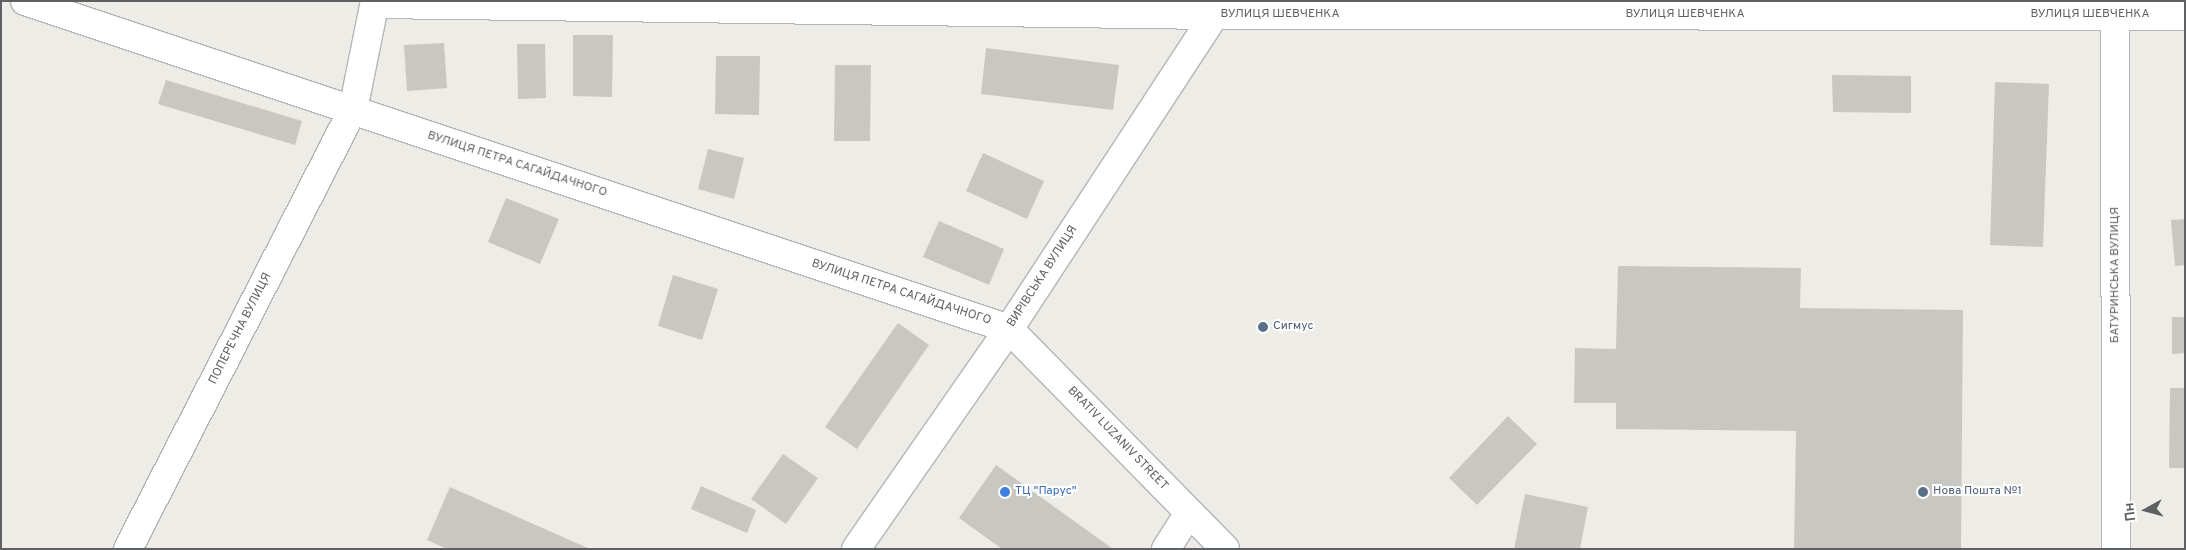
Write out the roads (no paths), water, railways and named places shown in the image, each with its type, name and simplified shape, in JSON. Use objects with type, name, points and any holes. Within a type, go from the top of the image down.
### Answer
[{"type":"street","name":"ВУЛИЦЯ ПЕТРА САГАЙДАЧНОГО","points":[[25,1],[1009,329]]},
{"type":"street","name":"ПОПЕРЕЧНА ВУЛИЦЯ","points":[[128,549],[353,110],[375,2]]},
{"type":"street","name":"ВУЛИЦЯ ШЕВЧЕНКА","points":[[375,2],[1220,8],[2115,8],[2185,16]]},
{"type":"street","name":"ВИРІВСЬКА ВУЛИЦЯ","points":[[856,549],[1009,329],[1220,8]]},
{"type":"street","name":"БАТУРИНСЬКА ВУЛИЦЯ","points":[[2115,8],[2116,549]]},
{"type":"street","name":"BRATIV LUZANIV STREET","points":[[1009,329],[1225,549]]},
{"type":"street","points":[[1166,549],[1190,513]]},
{"type":"place","name":"Сигмус","points":[[1263,327]]},
{"type":"place","name":"ТЦ \"Парус\"","points":[[1005,492]]},
{"type":"place","name":"Нова Пошта №1","points":[[1923,492]]}]
